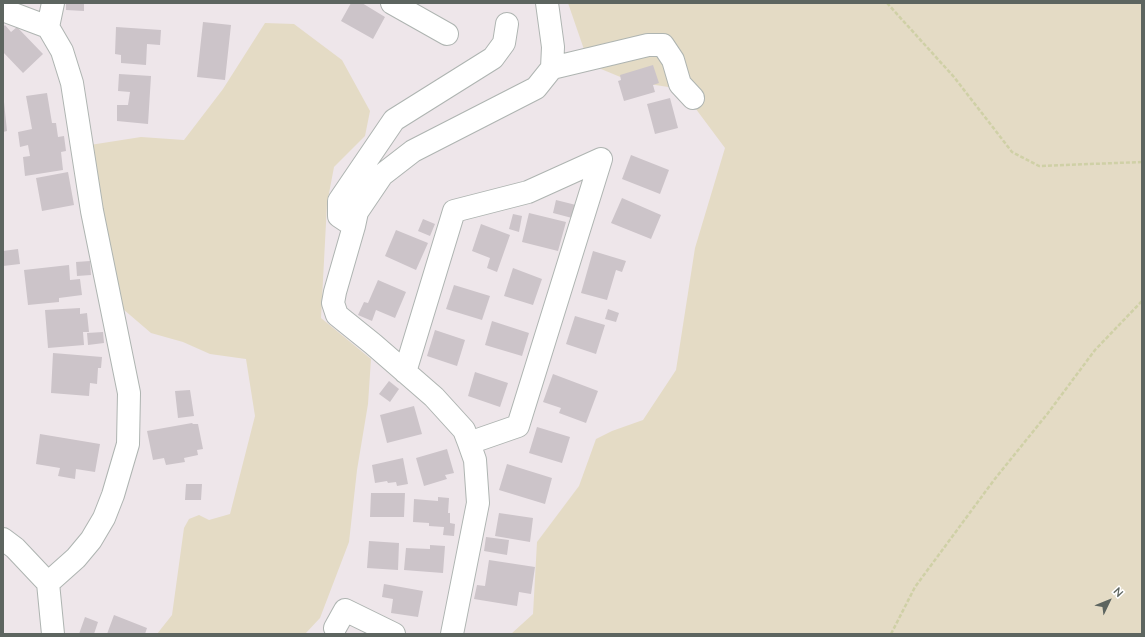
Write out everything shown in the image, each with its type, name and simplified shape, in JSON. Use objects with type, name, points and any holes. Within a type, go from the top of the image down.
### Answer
[{"type":"street","points":[[48,27],[53,3]]},
{"type":"street","points":[[392,3],[447,34]]},
{"type":"street","points":[[452,634],[478,503],[475,460],[469,443],[464,430],[434,397],[337,315],[333,303],[354,226],[356,212],[382,175],[413,151],[536,88],[552,68],[553,48],[547,3]]},
{"type":"street","points":[[3,10],[48,27],[62,51],[72,83],[92,211],[129,392],[128,444],[113,496],[104,518],[91,540],[76,558],[48,583]]},
{"type":"street","points":[[354,226],[339,216],[339,201],[394,120],[493,58],[504,43],[507,24]]},
{"type":"street","points":[[552,68],[648,45],[663,45],[673,60],[680,84],[693,98]]},
{"type":"street","points":[[405,372],[454,211],[528,192],[601,159],[518,426],[469,443]]},
{"type":"street","points":[[3,539],[15,548],[48,583],[53,634]]},
{"type":"street","points":[[334,628],[345,610],[394,634]]},
{"type":"path","points":[[887,3],[954,77],[1012,152],[1040,166],[1142,162]]},
{"type":"path","points":[[890,634],[915,588],[994,480],[1048,413],[1095,350],[1142,301]]},
{"type":"shaded area","points":[[568,3],[1142,3],[1142,634],[511,634],[533,614],[537,542],[579,486],[596,439],[612,431],[643,420],[676,370],[695,248],[725,148],[681,89],[630,81],[589,64]]},
{"type":"shaded area","points":[[265,23],[294,24],[342,60],[370,111],[365,136],[334,167],[327,204],[321,318],[371,359],[368,404],[357,470],[349,542],[320,618],[305,634],[157,634],[172,615],[184,528],[189,519],[199,515],[209,520],[230,514],[255,416],[246,359],[210,354],[183,342],[151,333],[123,309],[90,145],[141,137],[184,140],[223,89]]},
{"type":"building","points":[[66,3],[84,3],[84,11],[66,10]]},
{"type":"building","points":[[351,3],[362,3],[385,17],[373,39],[341,21]]},
{"type":"building","points":[[203,22],[231,25],[225,80],[197,77]]},
{"type":"building","points":[[5,25],[11,32],[17,27],[43,54],[23,73],[3,52],[3,27]]},
{"type":"building","points":[[116,27],[161,30],[160,45],[147,44],[146,65],[121,63],[121,55],[115,54]]},
{"type":"building","points":[[653,65],[659,83],[653,85],[655,92],[624,101],[618,81],[621,80],[620,75]]},
{"type":"building","points":[[119,74],[151,76],[148,124],[117,121],[117,105],[128,105],[130,92],[118,91]]},
{"type":"building","points":[[47,93],[52,123],[56,123],[58,137],[64,136],[66,151],[61,152],[63,170],[25,176],[23,157],[30,156],[28,145],[20,147],[18,132],[32,129],[26,96]]},
{"type":"building","points":[[670,98],[678,128],[655,134],[647,104]]},
{"type":"building","points":[[3,102],[7,131],[3,132]]},
{"type":"building","points":[[631,155],[669,170],[660,194],[622,179]]},
{"type":"building","points":[[68,172],[74,205],[42,211],[36,178]]},
{"type":"building","points":[[622,198],[661,215],[651,239],[611,223]]},
{"type":"building","points":[[556,200],[576,205],[572,218],[553,213]]},
{"type":"building","points":[[529,213],[566,222],[558,251],[522,242]]},
{"type":"building","points":[[513,214],[522,216],[519,232],[509,229]]},
{"type":"building","points":[[423,219],[435,224],[430,236],[418,231]]},
{"type":"building","points":[[481,224],[510,235],[497,272],[487,268],[490,258],[472,251]]},
{"type":"building","points":[[396,230],[428,243],[416,270],[385,256]]},
{"type":"building","points":[[18,249],[20,264],[3,266],[3,251]]},
{"type":"building","points":[[593,251],[626,261],[622,272],[616,270],[607,300],[581,293]]},
{"type":"building","points":[[90,261],[91,275],[77,276],[76,262]]},
{"type":"building","points":[[69,265],[70,280],[80,279],[82,295],[59,298],[59,302],[28,305],[24,270]]},
{"type":"building","points":[[513,268],[542,279],[533,305],[504,296]]},
{"type":"building","points":[[378,280],[406,292],[395,318],[376,310],[372,321],[358,315],[364,302],[368,303]]},
{"type":"building","points":[[454,285],[490,296],[482,320],[446,309]]},
{"type":"building","points":[[80,308],[80,314],[87,313],[89,332],[83,332],[84,345],[48,348],[45,310]]},
{"type":"building","points":[[608,309],[619,313],[616,322],[605,319]]},
{"type":"building","points":[[575,316],[605,325],[596,354],[566,344]]},
{"type":"building","points":[[492,321],[529,333],[522,356],[485,345]]},
{"type":"building","points":[[435,330],[465,340],[457,366],[427,356]]},
{"type":"building","points":[[103,332],[104,343],[88,345],[87,333]]},
{"type":"building","points":[[53,353],[102,357],[101,368],[98,368],[97,384],[90,383],[89,396],[51,393]]},
{"type":"building","points":[[475,372],[508,383],[500,407],[468,396]]},
{"type":"building","points":[[553,374],[598,391],[586,423],[559,413],[561,408],[543,402]]},
{"type":"building","points":[[389,381],[399,389],[390,402],[379,394]]},
{"type":"building","points":[[190,390],[194,416],[178,418],[175,391]]},
{"type":"building","points":[[414,406],[422,434],[387,443],[380,415]]},
{"type":"building","points":[[192,423],[198,424],[203,449],[197,450],[198,455],[184,458],[185,462],[166,465],[164,458],[153,460],[147,431]]},
{"type":"building","points":[[537,427],[570,437],[562,463],[529,453]]},
{"type":"building","points":[[40,434],[100,444],[95,472],[76,469],[75,479],[58,476],[60,468],[36,464]]},
{"type":"building","points":[[447,449],[454,473],[445,475],[447,479],[424,486],[416,458]]},
{"type":"building","points":[[403,458],[408,484],[397,486],[396,482],[388,483],[387,481],[375,483],[372,465]]},
{"type":"building","points":[[507,464],[552,478],[545,504],[499,490]]},
{"type":"building","points":[[186,484],[202,484],[201,500],[185,500]]},
{"type":"building","points":[[371,493],[405,493],[404,517],[370,517]]},
{"type":"building","points":[[438,497],[449,498],[448,513],[450,513],[450,523],[455,524],[454,536],[443,535],[444,527],[429,526],[429,523],[413,522],[414,499],[438,501]]},
{"type":"building","points":[[499,513],[533,518],[530,542],[495,536]]},
{"type":"building","points":[[486,537],[509,540],[507,555],[484,551]]},
{"type":"building","points":[[369,541],[399,543],[398,570],[367,568]]},
{"type":"building","points":[[430,545],[445,546],[443,573],[404,570],[406,548],[430,549]]},
{"type":"building","points":[[489,560],[535,567],[531,594],[519,592],[517,606],[474,599],[477,585],[485,586]]},
{"type":"building","points":[[384,584],[423,591],[418,617],[391,613],[393,599],[382,597]]},
{"type":"building","points":[[114,615],[147,628],[145,634],[107,634]]},
{"type":"building","points":[[85,617],[98,622],[94,634],[79,634]]}]
